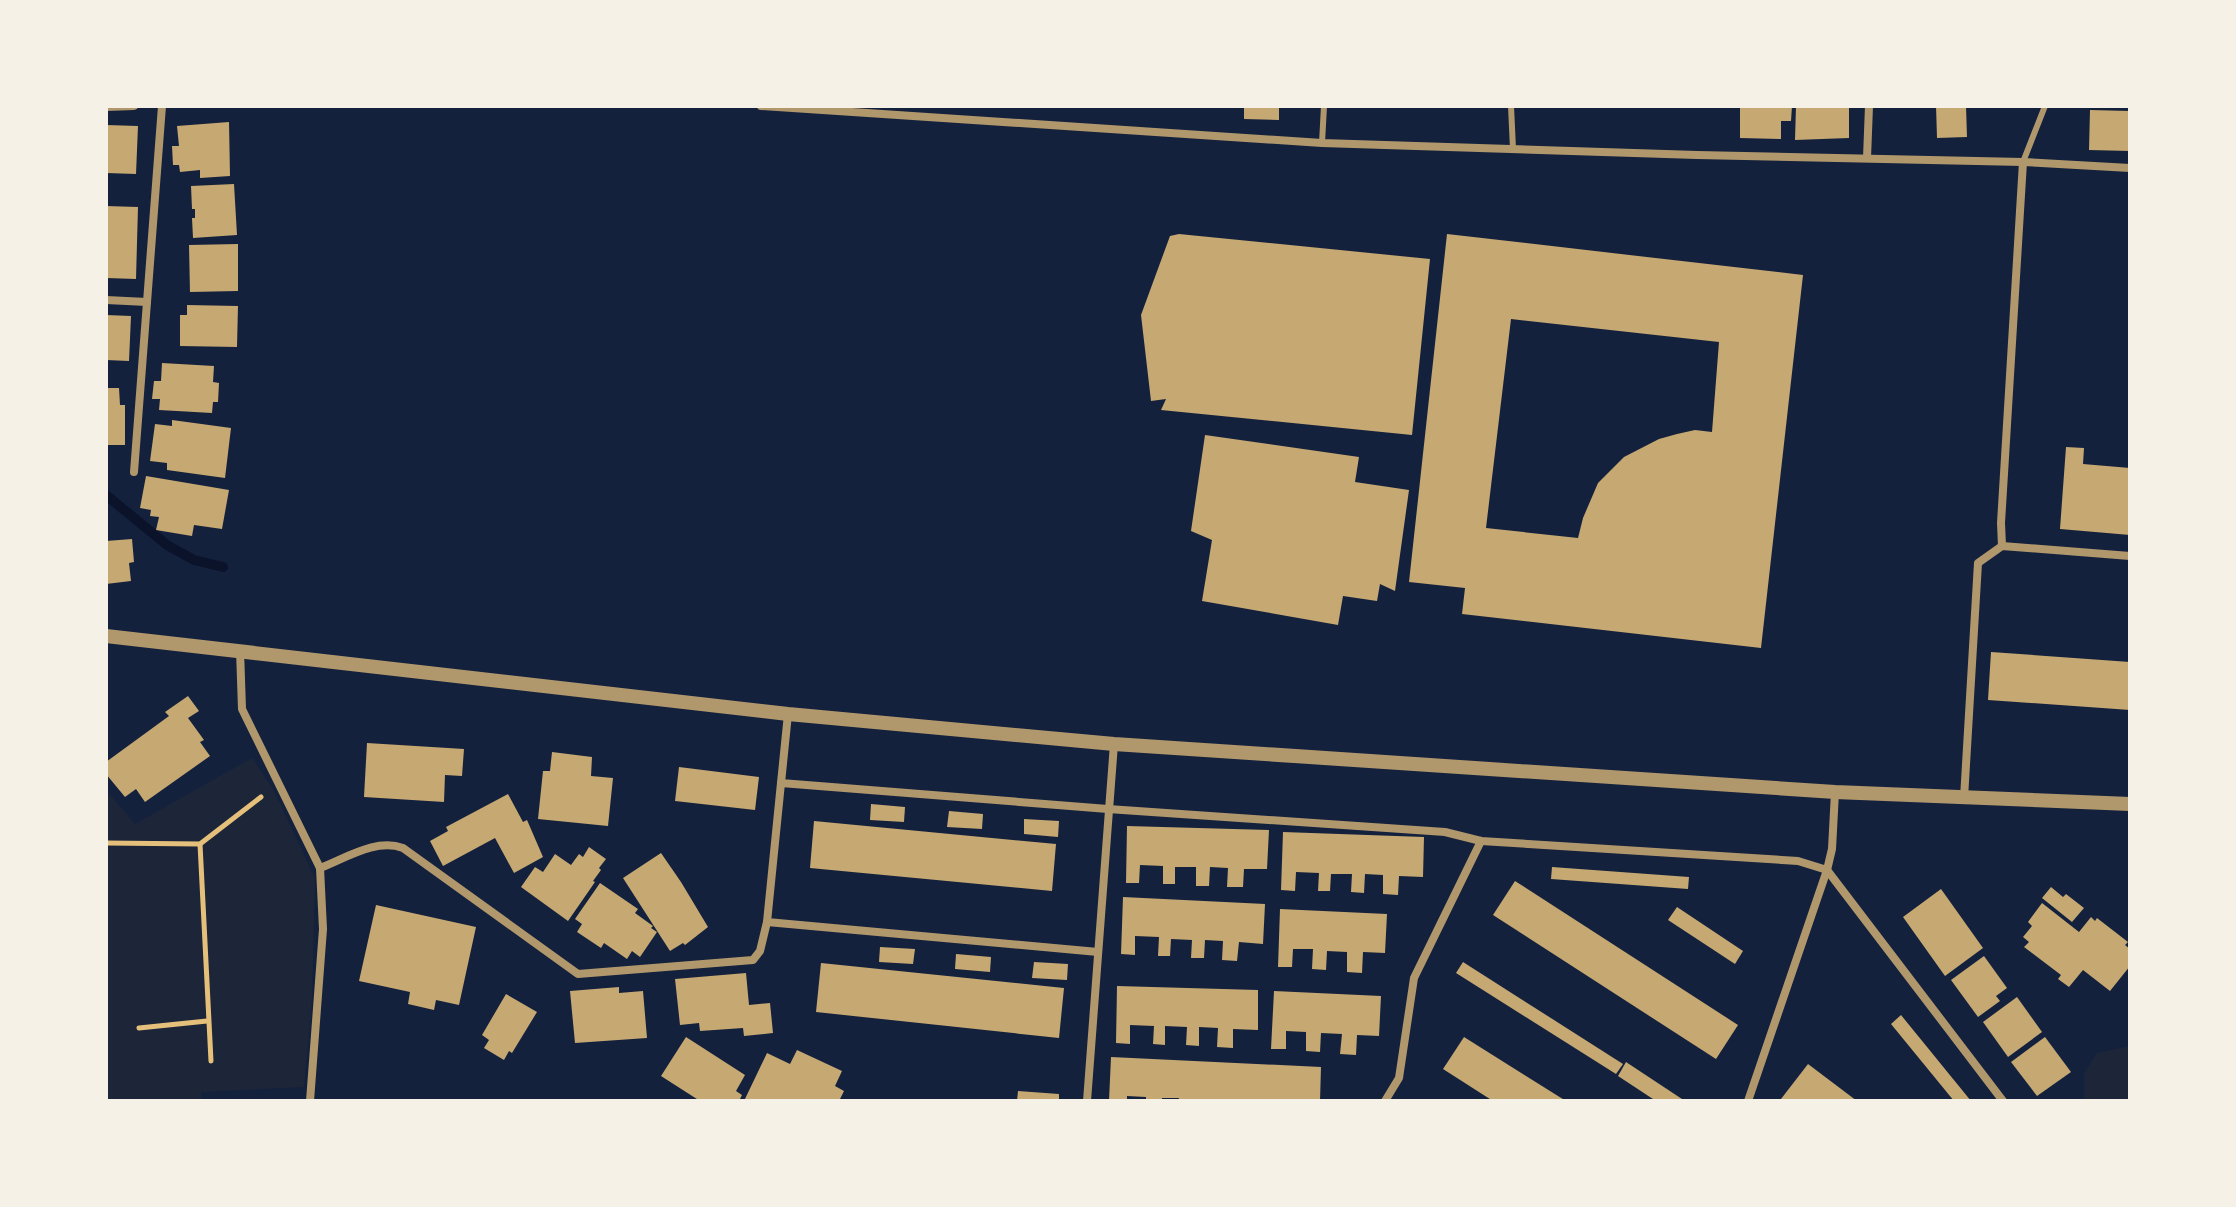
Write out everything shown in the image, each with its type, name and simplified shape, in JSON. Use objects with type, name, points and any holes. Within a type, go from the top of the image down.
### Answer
[{"type":"street","points":[[106,107],[134,106]]},
{"type":"street","points":[[134,472],[162,106]]},
{"type":"street","points":[[761,106],[1322,143],[2023,162],[2130,168]]},
{"type":"street","points":[[1867,158],[1869,106]]},
{"type":"street","points":[[2002,546],[2023,162]]},
{"type":"street","points":[[106,300],[147,302]]},
{"type":"street","points":[[1964,798],[1978,563],[2002,546],[2130,556]]},
{"type":"street","points":[[106,636],[788,714],[1114,744],[1835,792],[2130,804]]},
{"type":"street","points":[[240,650],[242,709],[320,868],[323,929],[310,1101]]},
{"type":"street","points":[[320,868],[379,844],[391,843],[403,848],[578,974],[753,960],[760,951],[767,922],[788,714]]},
{"type":"street","points":[[1087,1101],[1114,744]]},
{"type":"street","points":[[781,783],[1445,832],[1481,841],[1798,861],[1827,870],[2003,1101]]},
{"type":"street","points":[[1748,1101],[1827,870],[1832,849],[1835,792]]},
{"type":"street","points":[[1385,1101],[1399,1078],[1414,978],[1481,841]]},
{"type":"street","points":[[767,922],[1098,952]]},
{"type":"lane","points":[[1322,143],[1324,106]]},
{"type":"lane","points":[[1511,106],[1514,118],[1513,149]]},
{"type":"lane","points":[[2023,162],[2045,106]]},
{"type":"path","points":[[106,843],[200,844],[279,782]]},
{"type":"path","points":[[200,844],[211,1061]]},
{"type":"path","points":[[139,1028],[207,1021]]},
{"type":"shaded area","points":[[252,758],[274,791],[315,878],[312,1000],[304,1087],[201,1092],[201,1101],[106,1101],[106,790],[135,824]]},
{"type":"shaded area","points":[[2130,1047],[2130,1101],[2084,1101],[2084,1073],[2097,1053]]},
{"type":"building","points":[[1244,106],[1279,106],[1279,120],[1244,119]]},
{"type":"building","points":[[1740,106],[1792,106],[1791,121],[1781,121],[1781,139],[1740,138]]},
{"type":"building","points":[[1796,106],[1849,106],[1849,138],[1795,140]]},
{"type":"building","points":[[1936,106],[1966,106],[1967,137],[1937,138]]},
{"type":"building","points":[[2090,110],[2130,111],[2130,151],[2089,150]]},
{"type":"building","points":[[229,122],[230,176],[200,178],[200,170],[180,172],[179,165],[173,165],[172,146],[179,146],[177,126]]},
{"type":"building","points":[[106,125],[138,126],[136,174],[106,173]]},
{"type":"building","points":[[234,184],[237,235],[193,238],[195,209],[192,209],[191,186]]},
{"type":"building","points":[[106,206],[138,207],[136,279],[106,278]]},
{"type":"building","points":[[1179,234],[1430,259],[1412,435],[1161,410],[1166,399],[1151,401],[1141,315],[1170,236]]},
{"type":"building","points":[[1447,234],[1803,275],[1761,648],[1462,614],[1465,588],[1409,582]],"holes":[[[1511,319],[1719,342],[1712,432],[1695,430],[1659,439],[1624,457],[1598,483],[1578,538],[1486,528]]]},
{"type":"building","points":[[238,244],[238,291],[190,292],[189,245]]},
{"type":"building","points":[[187,305],[238,306],[237,347],[180,346],[180,315],[187,315]]},
{"type":"building","points":[[106,315],[131,316],[129,361],[106,360]]},
{"type":"building","points":[[162,363],[214,366],[213,382],[219,383],[218,402],[213,402],[212,413],[159,410],[160,399],[152,399],[154,381],[161,381]]},
{"type":"building","points":[[106,388],[119,388],[120,405],[125,405],[125,445],[106,445]]},
{"type":"building","points":[[172,420],[231,428],[225,478],[167,470],[167,463],[150,461],[155,424],[172,426]]},
{"type":"building","points":[[1205,435],[1359,457],[1355,482],[1409,490],[1395,591],[1380,584],[1377,601],[1343,596],[1338,625],[1202,601],[1212,540],[1191,531]]},
{"type":"building","points":[[2066,447],[2084,448],[2083,464],[2130,468],[2130,535],[2060,529]]},
{"type":"building","points":[[146,476],[229,490],[222,529],[194,525],[192,536],[156,530],[159,517],[150,516],[151,510],[140,508]]},
{"type":"building","points":[[132,539],[134,562],[129,563],[131,581],[106,584],[106,541]]},
{"type":"building","points":[[1991,652],[2130,662],[2130,710],[1988,700]]},
{"type":"building","points":[[188,696],[199,711],[188,718],[204,740],[200,742],[210,756],[145,802],[136,789],[125,797],[106,774],[106,762],[169,716],[165,712]]},
{"type":"building","points":[[367,743],[464,749],[462,776],[445,775],[444,802],[364,797]]},
{"type":"building","points":[[552,752],[592,757],[591,776],[613,778],[608,826],[538,819],[543,771],[550,771]]},
{"type":"building","points":[[679,767],[759,777],[755,810],[675,801]]},
{"type":"building","points":[[508,794],[523,822],[527,820],[543,857],[514,873],[495,838],[443,866],[430,841],[448,831],[446,827]]},
{"type":"building","points":[[871,804],[905,807],[904,822],[870,820]]},
{"type":"building","points":[[949,811],[983,814],[982,829],[947,827]]},
{"type":"building","points":[[1024,819],[1059,821],[1058,837],[1024,834]]},
{"type":"building","points":[[814,821],[1056,844],[1052,891],[810,868]]},
{"type":"building","points":[[1127,826],[1269,830],[1267,869],[1244,869],[1243,887],[1227,887],[1228,868],[1210,867],[1209,886],[1196,886],[1196,867],[1175,867],[1175,884],[1163,884],[1163,866],[1140,865],[1139,883],[1126,883]]},
{"type":"building","points":[[1283,832],[1424,837],[1423,877],[1399,876],[1398,895],[1383,894],[1383,875],[1365,874],[1364,893],[1351,892],[1352,874],[1331,874],[1330,891],[1318,891],[1319,873],[1296,872],[1295,891],[1281,890]]},
{"type":"building","points":[[589,847],[606,859],[599,868],[601,870],[595,882],[568,921],[521,887],[535,867],[543,872],[555,854],[571,865],[579,854],[583,857]]},
{"type":"building","points":[[661,853],[708,927],[685,945],[683,943],[670,951],[623,878]]},
{"type":"building","points":[[1552,867],[1689,877],[1688,889],[1551,879]]},
{"type":"building","points":[[1515,881],[1738,1025],[1716,1059],[1493,915]]},
{"type":"building","points":[[600,883],[638,909],[635,913],[657,932],[640,957],[632,951],[627,959],[604,943],[601,948],[577,932],[582,924],[575,919]]},
{"type":"building","points":[[2051,887],[2084,908],[2072,922],[2042,898]]},
{"type":"building","points":[[1941,889],[1983,948],[1945,976],[1903,917]]},
{"type":"building","points":[[1123,897],[1265,904],[1263,944],[1239,942],[1237,961],[1222,960],[1223,941],[1205,940],[1204,958],[1191,958],[1192,940],[1171,939],[1170,956],[1158,956],[1159,937],[1135,936],[1135,955],[1121,954]]},
{"type":"building","points":[[2042,903],[2079,932],[2091,917],[2095,921],[2097,918],[2128,942],[2125,945],[2130,949],[2130,966],[2110,991],[2083,970],[2069,987],[2058,979],[2061,975],[2024,947],[2029,942],[2023,937],[2032,926],[2028,922]]},
{"type":"building","points":[[376,905],[476,927],[459,1005],[436,1000],[434,1010],[408,1004],[410,992],[359,981]]},
{"type":"building","points":[[1677,907],[1743,951],[1735,964],[1668,920]]},
{"type":"building","points":[[1280,909],[1387,914],[1385,953],[1363,952],[1362,973],[1347,972],[1347,952],[1327,951],[1326,970],[1312,969],[1313,949],[1293,949],[1292,967],[1278,967]]},
{"type":"building","points":[[880,947],[915,949],[913,964],[879,962]]},
{"type":"building","points":[[956,954],[991,957],[990,972],[955,969]]},
{"type":"building","points":[[1984,956],[2007,988],[1996,996],[2000,1001],[1978,1017],[1951,980]]},
{"type":"building","points":[[1034,962],[1068,964],[1067,980],[1032,978]]},
{"type":"building","points":[[1463,962],[1623,1064],[1616,1074],[1456,973]]},
{"type":"building","points":[[821,963],[1064,988],[1059,1038],[816,1012]]},
{"type":"building","points":[[746,973],[749,1005],[770,1003],[773,1033],[744,1036],[743,1028],[700,1031],[699,1023],[680,1025],[675,979]]},
{"type":"building","points":[[1117,986],[1258,990],[1258,1030],[1233,1029],[1233,1048],[1217,1047],[1218,1028],[1199,1027],[1199,1046],[1186,1045],[1187,1027],[1165,1026],[1165,1045],[1153,1044],[1154,1026],[1130,1025],[1130,1044],[1116,1043]]},
{"type":"building","points":[[619,987],[619,993],[643,991],[647,1038],[575,1043],[570,991]]},
{"type":"building","points":[[1274,991],[1381,996],[1379,1036],[1357,1035],[1356,1055],[1340,1054],[1342,1034],[1321,1033],[1320,1052],[1306,1051],[1306,1032],[1286,1031],[1286,1049],[1271,1049]]},
{"type":"building","points":[[506,994],[537,1012],[512,1053],[509,1051],[504,1060],[484,1048],[489,1040],[482,1035]]},
{"type":"building","points":[[2017,997],[2042,1032],[2008,1057],[1983,1022]]},
{"type":"building","points":[[1901,1015],[1971,1101],[1954,1101],[1891,1024]]},
{"type":"building","points":[[686,1037],[745,1075],[736,1091],[742,1095],[739,1101],[700,1101],[661,1076]]},
{"type":"building","points":[[1464,1037],[1566,1101],[1493,1101],[1443,1069]]},
{"type":"building","points":[[2045,1037],[2071,1072],[2037,1096],[2011,1062]]},
{"type":"building","points":[[797,1050],[842,1071],[835,1086],[844,1091],[839,1101],[744,1101],[767,1053],[790,1064]]},
{"type":"building","points":[[1111,1057],[1321,1067],[1320,1101],[1178,1101],[1179,1098],[1162,1098],[1162,1101],[1146,1101],[1146,1097],[1127,1096],[1127,1101],[1109,1101]]},
{"type":"building","points":[[1626,1062],[1685,1101],[1656,1101],[1618,1076]]},
{"type":"building","points":[[1808,1064],[1857,1101],[1781,1099]]},
{"type":"building","points":[[1018,1091],[1059,1094],[1059,1101],[1017,1101]]},
{"type":"waterway","points":[[106,495],[167,545],[194,560],[223,567]]}]
